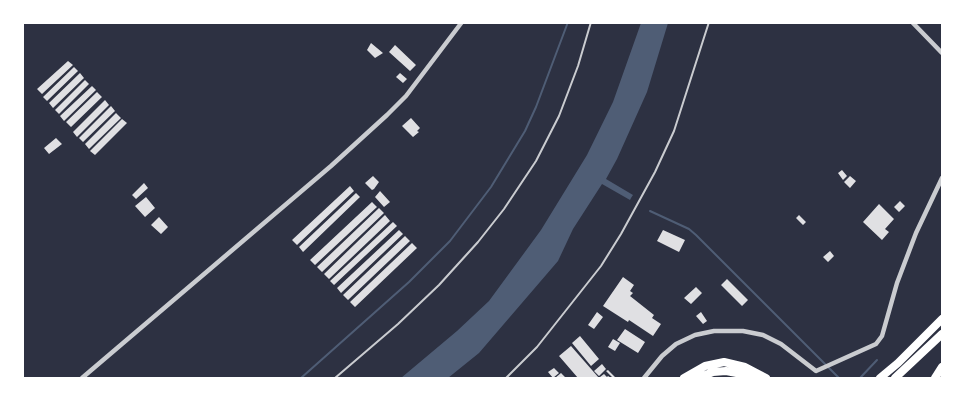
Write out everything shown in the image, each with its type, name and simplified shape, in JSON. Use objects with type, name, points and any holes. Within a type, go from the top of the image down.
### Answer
[{"type":"highway","points":[[880,378],[898,363],[942,319]]},
{"type":"highway","points":[[895,378],[942,334]]},
{"type":"highway","points":[[684,378],[698,369],[724,362],[745,367],[766,378]]},
{"type":"highway","points":[[935,378],[942,368]]},
{"type":"highway","points":[[698,378],[713,372],[726,371],[753,378]]},
{"type":"street","points":[[82,378],[331,166],[387,115],[406,96],[462,22]]},
{"type":"street","points":[[912,22],[942,53]]},
{"type":"street","points":[[644,378],[662,356],[676,344],[696,336],[722,330],[744,331],[763,335],[781,344],[816,371],[876,344],[882,336],[897,284],[916,232],[942,178]]},
{"type":"lane","points":[[335,378],[398,324],[439,285],[478,242],[504,209],[536,161],[559,116],[578,66],[591,22]]},
{"type":"lane","points":[[506,378],[537,347],[601,266],[622,234],[655,172],[674,131],[709,22]]},
{"type":"water","points":[[641,23],[668,23],[647,92],[606,179],[633,195],[630,200],[602,184],[573,229],[558,261],[479,353],[448,378],[401,378],[457,331],[489,301],[541,230],[587,155],[613,102]]},
{"type":"building","points":[[371,43],[383,53],[375,58],[367,50]]},
{"type":"building","points":[[395,45],[416,65],[410,71],[389,52]]},
{"type":"building","points":[[68,61],[73,65],[42,94],[37,89]]},
{"type":"building","points":[[74,67],[78,71],[47,101],[43,97]]},
{"type":"building","points":[[80,73],[84,78],[53,108],[49,103]]},
{"type":"building","points":[[400,73],[407,79],[403,83],[396,77]]},
{"type":"building","points":[[85,80],[89,84],[59,114],[55,110]]},
{"type":"building","points":[[92,86],[96,90],[64,121],[60,116]]},
{"type":"building","points":[[97,92],[102,97],[71,127],[66,122]]},
{"type":"building","points":[[105,100],[109,105],[77,137],[73,132]]},
{"type":"building","points":[[111,106],[115,111],[83,142],[79,138]]},
{"type":"building","points":[[116,113],[121,118],[89,149],[85,144]]},
{"type":"building","points":[[411,118],[420,128],[417,131],[419,132],[413,137],[402,126]]},
{"type":"building","points":[[122,119],[127,123],[95,155],[90,151]]},
{"type":"building","points":[[56,138],[62,144],[49,154],[44,148]]},
{"type":"building","points":[[842,170],[847,176],[843,180],[838,173]]},
{"type":"building","points":[[373,176],[379,182],[372,190],[365,183]]},
{"type":"building","points":[[850,176],[856,181],[850,188],[844,182]]},
{"type":"building","points":[[144,183],[148,188],[136,199],[132,195]]},
{"type":"building","points":[[350,186],[354,191],[297,245],[292,240]]},
{"type":"building","points":[[380,191],[390,202],[384,207],[375,197]]},
{"type":"building","points":[[356,193],[360,197],[303,252],[299,247]]},
{"type":"building","points":[[146,197],[155,208],[145,217],[135,206]]},
{"type":"building","points":[[900,201],[905,206],[899,212],[894,207]]},
{"type":"building","points":[[372,202],[377,207],[315,265],[310,260]]},
{"type":"building","points":[[879,204],[894,219],[885,229],[889,232],[882,240],[863,222]]},
{"type":"building","points":[[379,208],[384,213],[322,272],[317,267]]},
{"type":"building","points":[[385,215],[390,221],[329,279],[324,274]]},
{"type":"building","points":[[799,215],[806,222],[803,225],[796,218]]},
{"type":"building","points":[[159,217],[168,227],[161,234],[151,225]]},
{"type":"building","points":[[393,222],[397,226],[334,285],[330,281]]},
{"type":"building","points":[[399,230],[403,234],[341,293],[337,288]]},
{"type":"building","points":[[663,230],[685,240],[679,252],[657,241]]},
{"type":"building","points":[[405,236],[410,241],[348,300],[343,295]]},
{"type":"building","points":[[412,243],[417,248],[355,307],[350,302]]},
{"type":"building","points":[[830,251],[834,256],[828,262],[823,257]]},
{"type":"building","points":[[623,277],[634,285],[630,291],[633,293],[630,296],[654,315],[652,318],[661,324],[653,336],[603,306]]},
{"type":"building","points":[[727,279],[748,300],[742,306],[721,285]]},
{"type":"building","points":[[696,287],[702,293],[691,304],[684,298]]},
{"type":"building","points":[[597,312],[603,317],[594,329],[588,325]]},
{"type":"building","points":[[701,312],[707,321],[703,324],[696,316]]},
{"type":"building","points":[[625,329],[645,342],[638,353],[617,340]]},
{"type":"building","points":[[580,336],[599,359],[591,366],[572,343]]},
{"type":"building","points":[[613,339],[620,343],[615,351],[608,347]]},
{"type":"building","points":[[571,346],[599,378],[578,378],[559,356]]},
{"type":"building","points":[[602,364],[606,369],[599,376],[594,371]]},
{"type":"building","points":[[554,368],[559,373],[553,378],[548,372]]},
{"type":"building","points":[[608,370],[615,377],[613,378],[606,371]]},
{"type":"building","points":[[561,373],[566,378],[555,378]]},
{"type":"building","points":[[604,374],[607,377],[611,378],[600,377]]},
{"type":"waterway","points":[[301,378],[409,282],[450,241],[491,187],[525,131],[568,22]]},
{"type":"waterway","points":[[650,211],[689,229],[696,235],[839,378]]},
{"type":"waterway","points":[[860,378],[877,360]]}]
